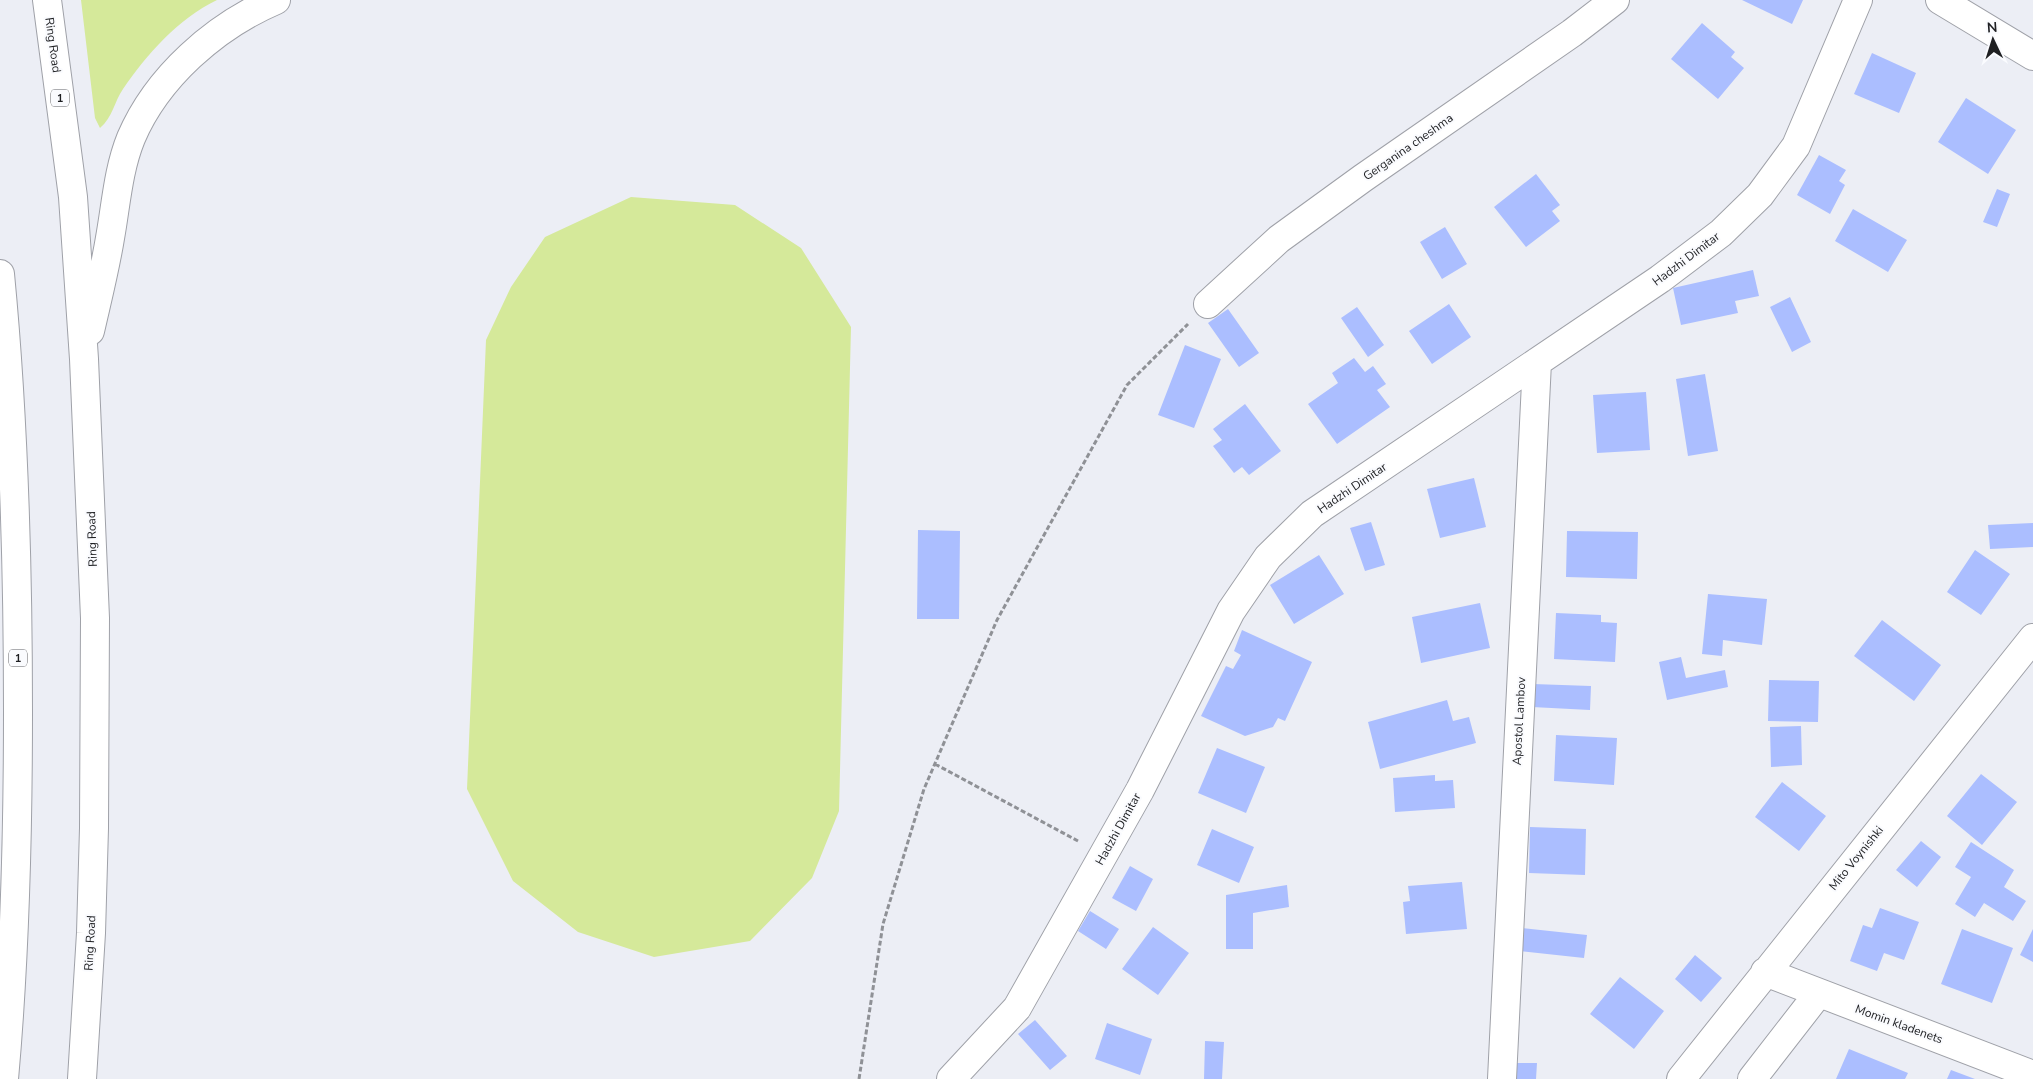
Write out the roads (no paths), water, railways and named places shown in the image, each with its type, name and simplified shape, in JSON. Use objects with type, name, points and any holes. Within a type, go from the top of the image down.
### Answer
[{"type":"main road","name":"Ring Road","points":[[46,0],[73,197],[84,359],[95,618],[94,828],[91,933],[82,1079]]},
{"type":"main road","points":[[84,359],[110,239],[118,187],[131,139],[148,107],[170,76],[213,36],[276,0]]},
{"type":"main road","name":"Gerganina cheshma","points":[[1208,304],[1287,234],[1363,178],[1572,33],[1615,0]]},
{"type":"main road","name":"Hadzhi Dimitar","points":[[951,1079],[1017,1008],[1140,790],[1231,610],[1268,557],[1312,514],[1660,279],[1721,233],[1760,195],[1796,146],[1858,0]]},
{"type":"main road","points":[[1940,0],[2033,56]]},
{"type":"main road","name":"1","points":[[0,274],[13,483],[18,617],[18,826],[4,1079]]},
{"type":"main road","name":"Apostol Lambov","points":[[1502,1079],[1536,362]]},
{"type":"main road","name":"Mito Voynishki","points":[[1681,1079],[2033,638]]},
{"type":"main road","name":"Momin kladenets","points":[[1765,972],[1818,994],[2033,1075]]},
{"type":"main road","points":[[1752,1079],[1818,994]]}]
